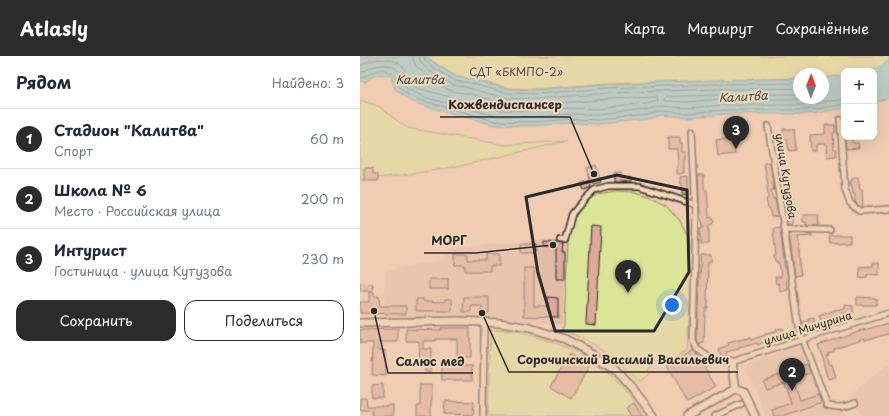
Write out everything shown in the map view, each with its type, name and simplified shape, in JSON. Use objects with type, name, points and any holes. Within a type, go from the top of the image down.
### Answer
[{"type":"street","points":[[840,120],[845,190],[850,203],[859,212],[889,209]]},
{"type":"street","name":"улица Кутузова","points":[[768,126],[802,339],[827,405],[832,407],[840,407],[855,403]]},
{"type":"street","points":[[692,131],[696,205],[693,341],[697,350],[715,361],[732,362],[736,389]]},
{"type":"street","points":[[560,240],[565,240],[572,214],[582,202],[594,190],[608,186],[639,186],[696,205]]},
{"type":"street","name":"улица Кутузова","points":[[784,229],[830,230]]},
{"type":"street","name":"улица Мичурина","points":[[732,362],[889,313]]},
{"type":"street","points":[[360,323],[461,321],[500,323],[530,328],[565,339],[591,353],[614,369],[654,416]]},
{"type":"street","points":[[483,416],[484,322]]},
{"type":"street","points":[[687,416],[736,389],[743,391],[755,416]]},
{"type":"street","points":[[715,416],[741,404]]},
{"type":"highlighted area","points":[[617,175],[687,190],[689,272],[654,331],[555,331],[538,273],[526,197]]},
{"type":"shaded area","points":[[540,240],[566,241],[562,324],[497,319],[384,317],[385,271],[441,260],[452,248]]},
{"type":"shaded area","points":[[803,345],[826,407],[833,411],[841,408],[847,416],[766,416],[745,366]]},
{"type":"shaded area","points":[[889,363],[889,416],[863,416],[848,398]]},
{"type":"green space","name":"СДТ «БКМПО-2»","points":[[425,56],[889,56],[889,63],[877,69],[877,68],[841,68],[841,78],[829,78],[829,68],[793,68],[793,78],[608,83],[535,89],[509,88],[457,77]]},
{"type":"green space","points":[[360,100],[378,106],[407,128],[505,145],[567,141],[464,165],[418,173],[360,180]]},
{"type":"green space","points":[[616,191],[636,192],[651,197],[666,205],[680,221],[688,236],[693,260],[687,350],[667,362],[658,360],[648,370],[649,374],[639,382],[610,354],[594,344],[562,330],[564,325],[568,241],[572,221],[585,203],[597,194]]},
{"type":"green space","points":[[491,330],[515,331],[550,341],[582,354],[606,370],[626,391],[646,416],[488,416],[490,353],[488,351],[490,349]]},
{"type":"water","name":"Калитва","points":[[360,56],[426,56],[435,64],[457,77],[509,89],[534,90],[608,84],[793,79],[793,104],[829,104],[829,77],[841,75],[841,109],[805,114],[725,114],[686,117],[661,115],[649,119],[598,124],[571,123],[534,126],[495,125],[410,101],[395,89],[391,76],[377,75],[371,77],[365,82],[360,81]]},
{"type":"water","points":[[889,61],[889,98],[877,101],[877,68]]},
{"type":"building","points":[[825,125],[835,125],[835,133],[833,133],[836,156],[827,157],[826,144],[816,144],[816,151],[811,151],[810,135],[825,134]]},
{"type":"building","points":[[783,129],[794,129],[796,150],[789,151],[787,139],[783,139]]},
{"type":"building","points":[[668,137],[680,137],[682,152],[686,152],[686,160],[684,160],[684,173],[677,174],[677,149],[668,149]]},
{"type":"building","points":[[733,138],[735,154],[718,156],[716,140]]},
{"type":"building","points":[[845,140],[851,140],[853,143],[858,143],[859,148],[846,149]]},
{"type":"building","points":[[770,162],[774,190],[771,190],[772,198],[774,198],[774,200],[775,199],[778,216],[771,217],[766,199],[768,199],[768,185],[764,163]]},
{"type":"building","points":[[596,165],[601,182],[590,185],[590,188],[584,190],[581,183],[590,180],[587,168]]},
{"type":"building","points":[[364,168],[373,168],[373,174],[378,174],[378,181],[364,181]]},
{"type":"building","points":[[614,173],[620,173],[620,178],[631,177],[631,182],[614,182]]},
{"type":"building","points":[[698,175],[704,175],[704,190],[707,190],[709,218],[712,217],[714,223],[709,225],[709,244],[701,244],[700,228],[704,228],[700,216]]},
{"type":"building","points":[[688,176],[689,195],[682,194],[682,183],[680,183],[680,177]]},
{"type":"building","points":[[782,176],[789,176],[789,184],[791,183],[794,214],[794,218],[792,218],[792,225],[787,224],[788,208],[785,208]]},
{"type":"building","points":[[858,177],[860,189],[862,189],[863,207],[860,207],[855,202],[855,194],[853,194],[850,181]]},
{"type":"building","points":[[803,215],[819,215],[818,226],[806,225],[806,222],[803,222]]},
{"type":"building","points":[[591,226],[601,227],[596,325],[586,324]]},
{"type":"building","points":[[780,227],[785,268],[788,279],[786,280],[788,290],[780,292],[779,283],[776,284],[775,277],[781,277],[779,263],[775,261],[774,256],[776,256],[773,228]]},
{"type":"building","points":[[789,233],[812,234],[812,236],[797,237],[800,251],[799,264],[801,275],[795,276]]},
{"type":"building","points":[[850,235],[850,242],[830,243],[829,236]]},
{"type":"building","points":[[544,242],[563,244],[562,252],[565,252],[565,279],[556,279],[556,247],[544,247]]},
{"type":"building","points":[[521,244],[536,244],[535,253],[521,253]]},
{"type":"building","points":[[455,254],[468,254],[468,260],[486,260],[486,254],[499,254],[499,266],[490,266],[490,271],[465,271],[465,265],[455,265]]},
{"type":"building","points":[[701,255],[711,255],[711,262],[708,262],[708,308],[706,308],[705,311],[704,343],[699,345],[697,340]]},
{"type":"building","points":[[873,263],[879,263],[879,275],[867,274],[867,277],[860,278],[859,267],[873,266]]},
{"type":"building","points":[[524,268],[534,268],[534,306],[548,306],[548,297],[558,298],[558,317],[524,316]]},
{"type":"building","points":[[429,279],[448,279],[448,289],[429,289]]},
{"type":"building","points":[[360,283],[373,284],[372,291],[360,291]]},
{"type":"building","points":[[369,292],[374,292],[374,296],[379,296],[380,306],[406,306],[406,314],[360,313],[360,302],[369,302]]},
{"type":"building","points":[[464,297],[489,297],[489,313],[481,313],[482,306],[471,306],[471,312],[463,312]]},
{"type":"building","points":[[857,297],[876,298],[876,305],[857,305]]},
{"type":"building","points":[[416,299],[423,299],[423,301],[445,302],[445,299],[452,299],[452,311],[416,311]]},
{"type":"building","points":[[845,305],[853,306],[853,313],[841,313],[842,317],[829,318],[831,324],[826,326],[825,323],[822,324],[819,316],[833,310],[845,309]]},
{"type":"building","points":[[814,318],[814,324],[812,324],[813,327],[803,329],[802,322],[809,321],[808,319]]},
{"type":"building","points":[[889,323],[889,334],[865,340],[865,338],[834,348],[835,350],[828,352],[829,354],[826,355],[829,365],[832,364],[836,378],[828,380],[823,358],[818,345],[864,329]]},
{"type":"building","points":[[441,328],[470,328],[470,358],[457,358],[457,339],[435,339],[435,341],[423,341],[423,349],[431,349],[431,372],[425,372],[425,366],[418,366],[419,341],[406,341],[406,329],[441,330]]},
{"type":"building","points":[[782,328],[784,336],[758,345],[757,343],[726,352],[727,356],[722,357],[719,349],[729,345],[728,343],[751,337],[751,340],[765,334],[775,332],[775,330]]},
{"type":"building","points":[[398,329],[398,342],[378,342],[378,350],[385,350],[386,376],[372,375],[373,343],[360,343],[360,330]]},
{"type":"building","points":[[693,350],[697,354],[716,387],[687,403],[666,365]]},
{"type":"building","points":[[569,354],[590,365],[571,398],[551,386]]},
{"type":"building","points":[[807,364],[810,373],[793,379],[800,400],[818,394],[822,402],[782,416],[774,416],[772,410],[791,403],[784,382],[765,388],[762,380]]},
{"type":"building","points":[[442,366],[472,366],[472,380],[442,380]]},
{"type":"building","points":[[383,385],[383,398],[372,398],[372,386]]},
{"type":"building","points":[[420,385],[432,385],[431,416],[417,416],[417,406],[420,406]]},
{"type":"building","points":[[360,398],[366,398],[367,406],[393,405],[393,416],[372,416],[372,410],[360,410]]},
{"type":"building","points":[[445,401],[474,402],[473,415],[444,414]]},
{"type":"building","points":[[634,403],[642,416],[631,416],[626,408]]},
{"type":"place","name":"Интурист","points":[[736,149]]},
{"type":"place","name":"Кожвендиспансер","points":[[594,174]]},
{"type":"place","name":"МОРГ","points":[[553,245]]},
{"type":"place","name":"Стадион \"Калитва\"","points":[[628,293]]},
{"type":"place","name":"Салюc мед","points":[[374,311]]},
{"type":"place","name":"Сорочинский Василий Васильевич","points":[[482,313]]},
{"type":"place","name":"Школа № 6","points":[[792,391]]}]
